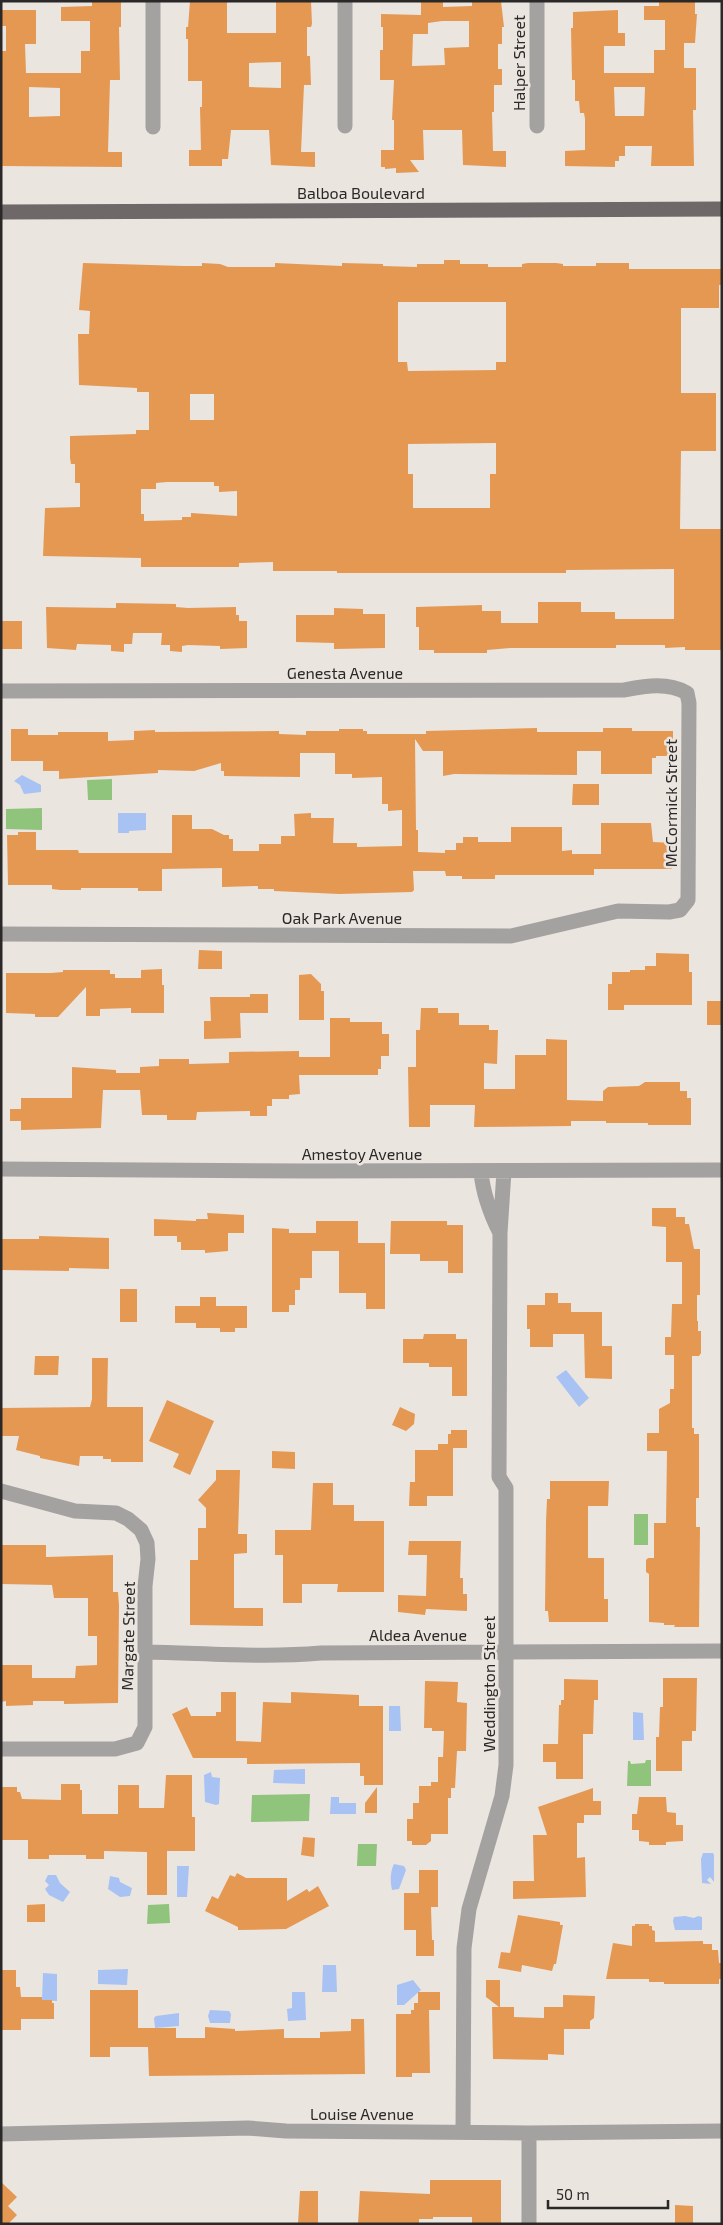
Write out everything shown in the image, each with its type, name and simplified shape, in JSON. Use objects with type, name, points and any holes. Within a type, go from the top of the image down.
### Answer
[{"type":"main road","name":"Balboa Boulevard","points":[[1,212],[722,209]]},
{"type":"street","points":[[153,1],[153,127]]},
{"type":"street","points":[[345,1],[345,126]]},
{"type":"street","name":"Halper Street","points":[[536,126],[537,1]]},
{"type":"street","name":"Genesta Avenue","points":[[1,691],[624,690],[663,685],[680,689],[687,693]]},
{"type":"street","name":"McCormick Street","points":[[680,910],[688,900],[690,703],[687,693]]},
{"type":"street","name":"Oak Park Avenue","points":[[1,934],[510,936],[618,911],[668,912],[680,910]]},
{"type":"street","name":"Amestoy Avenue","points":[[1,1169],[481,1172],[722,1170]]},
{"type":"street","name":"Weddington Street","points":[[463,2132],[464,1948],[470,1909],[502,1796],[506,1765],[506,1488],[499,1476],[500,1233],[504,1171]]},
{"type":"street","name":"Weddington Street","points":[[481,1172],[482,1188],[500,1233]]},
{"type":"street","name":"Margate Street","points":[[1,1491],[75,1511],[116,1513],[128,1519],[141,1530],[147,1543],[148,1559],[145,1586],[145,1727],[137,1743],[115,1749],[1,1749]]},
{"type":"street","name":"Aldea Avenue","points":[[144,1652],[277,1656],[321,1653],[722,1651]]},
{"type":"street","name":"Louise Avenue","points":[[1,2134],[248,2128],[286,2131],[529,2133],[722,2131]]},
{"type":"street","points":[[529,2133],[529,2224]]},
{"type":"green space","points":[[112,779],[112,800],[88,800],[87,780]]},
{"type":"green space","points":[[42,808],[42,830],[6,829],[6,809]]},
{"type":"green space","points":[[634,1514],[648,1514],[648,1545],[634,1545]]},
{"type":"green space","points":[[646,1760],[651,1760],[651,1786],[627,1786],[628,1761],[631,1764],[645,1763]]},
{"type":"green space","points":[[310,1794],[309,1821],[251,1822],[252,1795]]},
{"type":"green space","points":[[358,1844],[377,1844],[376,1866],[357,1866]]},
{"type":"green space","points":[[169,1904],[170,1923],[147,1924],[148,1905]]},
{"type":"water","points":[[22,775],[41,785],[41,792],[24,794],[20,785],[14,781]]},
{"type":"water","points":[[118,813],[146,813],[146,830],[118,833]]},
{"type":"water","points":[[566,1370],[589,1398],[579,1407],[556,1377]]},
{"type":"water","points":[[389,1706],[400,1706],[401,1731],[389,1731]]},
{"type":"water","points":[[633,1712],[643,1713],[644,1740],[633,1740]]},
{"type":"water","points":[[305,1769],[305,1784],[273,1783],[274,1770]]},
{"type":"water","points":[[211,1772],[212,1777],[220,1778],[219,1804],[216,1805],[205,1802],[204,1775]]},
{"type":"water","points":[[331,1797],[339,1797],[339,1803],[356,1803],[356,1814],[330,1814]]},
{"type":"water","points":[[703,1853],[713,1853],[714,1855],[714,1882],[710,1877],[707,1880],[711,1884],[702,1883],[701,1859]]},
{"type":"water","points":[[394,1864],[404,1866],[406,1870],[399,1889],[392,1890],[391,1877]]},
{"type":"water","points":[[177,1866],[189,1866],[187,1897],[177,1897]]},
{"type":"water","points":[[48,1875],[56,1875],[60,1883],[70,1892],[63,1902],[49,1895],[45,1889],[49,1885],[45,1881]]},
{"type":"water","points":[[110,1876],[119,1878],[120,1882],[132,1888],[130,1896],[120,1897],[108,1889]]},
{"type":"water","points":[[674,1917],[702,1917],[702,1930],[675,1930]]},
{"type":"water","points":[[323,1965],[336,1965],[337,1992],[322,1992]]},
{"type":"water","points":[[128,1969],[127,1985],[98,1984],[98,1970]]},
{"type":"water","points":[[43,1973],[57,1974],[57,2001],[42,2000]]},
{"type":"water","points":[[413,1980],[421,1990],[404,2005],[397,2005],[397,1985]]},
{"type":"water","points":[[292,1992],[305,1992],[306,2020],[288,2021],[287,2009],[292,2008]]},
{"type":"water","points":[[210,2010],[229,2011],[231,2014],[230,2023],[210,2023],[208,2016]]},
{"type":"water","points":[[179,2013],[179,2026],[155,2028],[154,2018],[156,2016]]},
{"type":"building","points":[[92,1],[121,1],[121,27],[119,27],[120,80],[110,80],[108,152],[122,152],[122,167],[1,166],[1,51],[6,51],[6,26],[1,26],[1,10],[36,10],[36,44],[25,44],[26,73],[81,73],[81,51],[90,51],[90,21],[61,21],[61,7],[92,6]],"holes":[[[29,87],[60,88],[60,116],[29,117]]]},
{"type":"building","points":[[190,1],[227,1],[227,33],[276,33],[276,1],[311,1],[312,24],[311,27],[307,27],[307,56],[310,56],[311,85],[304,85],[301,152],[315,152],[315,167],[271,165],[269,130],[231,130],[228,159],[222,159],[222,166],[189,166],[189,150],[201,150],[200,107],[202,107],[202,81],[188,81],[188,39],[186,39],[186,27],[188,27]],"holes":[[[281,62],[281,88],[249,87],[249,63]]]},
{"type":"building","points":[[421,1],[443,1],[443,7],[472,6],[472,1],[501,1],[504,27],[502,27],[502,44],[498,44],[498,69],[502,69],[502,85],[494,85],[494,112],[492,112],[493,151],[506,151],[506,167],[463,165],[462,130],[423,130],[424,160],[410,160],[419,172],[396,173],[396,168],[385,169],[385,167],[381,167],[381,150],[394,150],[394,120],[392,120],[394,80],[380,80],[380,50],[383,50],[381,14],[421,15]],"holes":[[[469,21],[469,47],[444,48],[445,65],[412,66],[413,34],[428,34],[428,23]]]},
{"type":"building","points":[[659,1],[695,1],[695,14],[697,14],[695,43],[684,43],[684,68],[696,68],[696,110],[693,110],[694,166],[651,166],[652,146],[625,146],[625,156],[619,156],[619,161],[615,161],[615,167],[565,166],[565,151],[585,150],[584,113],[580,113],[579,101],[575,101],[575,80],[572,80],[571,28],[573,28],[573,12],[618,10],[618,33],[625,33],[625,46],[604,46],[604,73],[654,73],[654,50],[665,50],[665,20],[644,20],[644,6],[659,6]],"holes":[[[614,87],[645,87],[644,116],[615,116]]]},
{"type":"building","points":[[444,260],[460,260],[460,264],[488,264],[488,267],[522,267],[522,264],[528,263],[596,266],[596,263],[629,263],[629,269],[722,269],[722,285],[719,285],[719,308],[681,308],[681,393],[716,393],[716,451],[681,451],[680,529],[722,529],[722,650],[685,650],[685,647],[665,648],[665,645],[616,645],[616,648],[511,648],[487,650],[487,653],[434,653],[434,650],[419,650],[419,627],[416,627],[416,607],[482,605],[482,611],[501,611],[501,623],[538,623],[538,602],[581,602],[581,612],[615,612],[615,619],[674,619],[674,569],[566,570],[566,573],[337,573],[337,571],[273,571],[273,562],[239,563],[239,567],[141,567],[141,558],[43,556],[45,508],[80,507],[80,483],[75,483],[75,464],[71,464],[70,458],[70,436],[136,434],[136,430],[149,430],[149,392],[137,392],[137,388],[79,385],[78,334],[89,334],[90,311],[79,310],[83,263],[202,266],[202,263],[220,264],[228,267],[275,267],[275,263],[342,266],[342,263],[383,264],[383,266],[417,267],[417,264],[444,264]],"holes":[[[398,302],[506,302],[506,362],[496,362],[496,370],[408,371],[407,362],[398,362]],[[190,394],[214,394],[214,420],[190,420]],[[496,443],[496,474],[490,474],[490,508],[413,508],[413,474],[408,474],[408,444]],[[214,482],[214,486],[219,486],[219,492],[237,491],[237,516],[191,513],[191,517],[182,517],[182,520],[144,521],[144,514],[141,514],[141,489],[156,489],[156,483]]]},
{"type":"building","points":[[116,603],[176,604],[176,607],[188,608],[236,607],[236,615],[239,615],[239,621],[247,621],[247,648],[220,649],[220,646],[188,645],[182,646],[182,652],[170,651],[170,645],[161,645],[162,633],[133,633],[132,644],[124,644],[124,652],[111,651],[111,645],[77,644],[76,650],[47,648],[46,607],[116,608]]},
{"type":"building","points":[[334,608],[363,609],[363,614],[385,614],[385,648],[334,649],[334,643],[296,642],[296,615],[334,615]]},
{"type":"building","points":[[1,621],[22,621],[22,649],[1,649]]},
{"type":"building","points":[[537,728],[537,732],[603,732],[603,728],[632,728],[632,731],[673,731],[673,756],[656,756],[656,758],[652,758],[652,774],[601,774],[601,751],[577,751],[577,775],[454,774],[443,776],[443,751],[423,751],[415,739],[418,852],[445,853],[445,850],[456,850],[456,843],[463,843],[463,837],[478,837],[478,842],[511,842],[511,827],[562,827],[562,851],[572,850],[572,854],[601,854],[601,823],[651,823],[653,842],[674,843],[672,869],[594,869],[594,875],[495,875],[495,879],[462,879],[462,876],[446,876],[445,871],[413,871],[414,890],[412,892],[339,894],[274,891],[274,889],[258,889],[258,886],[222,887],[222,868],[162,869],[162,891],[138,891],[138,888],[60,890],[52,889],[52,885],[8,885],[7,835],[18,835],[18,832],[36,832],[36,850],[78,850],[79,853],[172,853],[172,815],[192,815],[192,829],[212,829],[224,835],[229,835],[229,839],[233,839],[233,851],[259,851],[259,844],[281,844],[281,836],[295,836],[294,814],[311,813],[311,818],[334,818],[333,843],[357,843],[357,847],[402,846],[402,810],[388,811],[388,804],[382,804],[382,777],[352,778],[352,774],[335,774],[335,753],[300,753],[300,777],[224,776],[224,771],[221,771],[221,763],[194,771],[158,770],[158,773],[59,779],[59,771],[43,771],[43,761],[11,761],[11,729],[28,729],[28,735],[58,735],[58,732],[108,732],[108,741],[134,740],[134,731],[155,730],[155,732],[279,731],[279,734],[306,735],[306,731],[339,731],[339,729],[363,729],[363,731],[367,731],[367,734],[426,734],[426,731]]},
{"type":"building","points":[[573,784],[599,784],[599,805],[572,805]]},
{"type":"building","points":[[199,950],[222,951],[222,969],[198,969]]},
{"type":"building","points":[[656,953],[689,954],[689,972],[692,972],[692,1005],[624,1005],[624,1010],[608,1010],[608,984],[612,984],[612,972],[645,970],[645,966],[656,966]]},
{"type":"building","points":[[162,969],[164,1013],[131,1013],[131,1008],[100,1009],[100,1016],[86,1016],[86,987],[58,1017],[35,1017],[35,1014],[6,1013],[6,973],[110,970],[110,974],[115,974],[115,978],[141,978],[141,970]]},
{"type":"building","points":[[311,974],[321,984],[321,991],[324,991],[324,1020],[299,1020],[299,975]]},
{"type":"building","points":[[250,994],[268,994],[268,1013],[240,1013],[241,1038],[204,1039],[204,1021],[211,1021],[210,997],[250,997]]},
{"type":"building","points":[[707,1001],[722,1001],[722,1025],[707,1025]]},
{"type":"building","points":[[421,1008],[438,1008],[438,1013],[459,1013],[459,1025],[489,1025],[489,1030],[498,1030],[497,1064],[484,1063],[484,1089],[515,1089],[515,1055],[546,1055],[546,1039],[567,1040],[567,1100],[603,1101],[603,1091],[608,1087],[639,1086],[645,1082],[680,1082],[680,1091],[687,1091],[687,1098],[691,1098],[691,1125],[571,1121],[571,1126],[474,1127],[475,1105],[430,1105],[430,1127],[409,1127],[408,1067],[416,1067],[416,1030],[420,1030]]},
{"type":"building","points":[[330,1018],[350,1018],[350,1022],[382,1022],[382,1034],[389,1034],[389,1056],[381,1056],[381,1069],[378,1069],[378,1075],[299,1075],[300,1094],[289,1095],[289,1099],[272,1099],[272,1106],[267,1106],[267,1116],[250,1116],[250,1111],[197,1112],[196,1120],[167,1120],[167,1115],[142,1115],[140,1090],[103,1090],[101,1128],[21,1130],[21,1121],[10,1121],[10,1109],[21,1109],[21,1098],[72,1098],[72,1067],[116,1070],[116,1073],[140,1073],[140,1067],[159,1066],[159,1059],[189,1059],[189,1064],[229,1063],[229,1052],[299,1051],[299,1057],[330,1057]]},
{"type":"building","points":[[652,1208],[676,1208],[676,1217],[685,1217],[685,1224],[689,1224],[694,1249],[700,1249],[700,1295],[697,1295],[697,1321],[698,1331],[701,1331],[701,1353],[699,1356],[692,1356],[692,1428],[694,1428],[694,1434],[699,1434],[699,1498],[696,1498],[696,1527],[700,1527],[699,1627],[674,1627],[675,1625],[649,1622],[649,1574],[646,1572],[646,1560],[654,1558],[654,1523],[666,1523],[667,1451],[647,1451],[647,1433],[659,1433],[659,1409],[670,1403],[670,1389],[674,1389],[674,1355],[665,1355],[665,1337],[671,1337],[672,1304],[682,1304],[682,1262],[666,1262],[666,1227],[652,1226]]},
{"type":"building","points":[[207,1213],[244,1215],[244,1233],[228,1233],[228,1251],[205,1253],[205,1250],[181,1250],[181,1242],[177,1242],[177,1236],[154,1236],[154,1219],[196,1221],[196,1219],[208,1219]]},
{"type":"building","points":[[316,1221],[358,1221],[358,1243],[385,1243],[385,1309],[366,1309],[366,1293],[339,1293],[339,1251],[312,1251],[312,1278],[300,1278],[300,1290],[295,1290],[295,1305],[289,1305],[289,1312],[272,1312],[272,1228],[289,1229],[289,1233],[316,1233]]},
{"type":"building","points":[[391,1221],[447,1221],[447,1225],[463,1225],[463,1273],[448,1273],[448,1261],[420,1261],[420,1254],[390,1254]]},
{"type":"building","points":[[39,1236],[109,1238],[109,1269],[69,1268],[69,1271],[1,1270],[1,1239],[39,1239]]},
{"type":"building","points":[[120,1289],[137,1289],[137,1322],[120,1322]]},
{"type":"building","points":[[545,1293],[558,1293],[558,1303],[571,1303],[571,1312],[602,1312],[602,1346],[612,1346],[612,1379],[585,1378],[584,1334],[553,1334],[553,1347],[530,1347],[530,1329],[527,1329],[527,1305],[545,1305]]},
{"type":"building","points":[[200,1297],[216,1297],[216,1306],[247,1306],[247,1328],[235,1328],[235,1332],[220,1332],[220,1328],[196,1328],[196,1323],[175,1323],[175,1306],[200,1306]]},
{"type":"building","points":[[424,1334],[456,1334],[456,1339],[467,1339],[467,1396],[452,1396],[452,1367],[429,1367],[429,1363],[403,1363],[403,1339],[423,1339]]},
{"type":"building","points":[[35,1356],[59,1356],[58,1375],[34,1375]]},
{"type":"building","points":[[92,1358],[108,1358],[107,1407],[143,1407],[143,1462],[111,1462],[111,1459],[103,1459],[103,1456],[80,1456],[79,1466],[40,1458],[40,1456],[16,1450],[19,1436],[1,1436],[1,1408],[90,1407],[92,1399]]},
{"type":"building","points":[[167,1400],[214,1421],[190,1475],[173,1467],[179,1454],[149,1441]]},
{"type":"building","points":[[400,1407],[415,1414],[414,1424],[406,1431],[392,1425]]},
{"type":"building","points":[[451,1430],[467,1430],[467,1448],[453,1448],[453,1496],[427,1496],[427,1506],[409,1506],[410,1482],[415,1482],[415,1450],[438,1450],[438,1444],[448,1444],[448,1434],[451,1434]]},
{"type":"building","points":[[272,1451],[295,1452],[295,1469],[272,1468]]},
{"type":"building","points":[[216,1470],[240,1470],[238,1534],[247,1534],[247,1553],[234,1554],[234,1608],[263,1608],[263,1626],[190,1625],[190,1560],[198,1560],[198,1528],[206,1528],[206,1508],[198,1500],[216,1480]]},
{"type":"building","points":[[550,1481],[609,1481],[608,1506],[588,1506],[588,1558],[604,1558],[604,1599],[608,1599],[608,1622],[549,1622],[548,1611],[545,1611],[546,1521],[547,1499],[550,1499]]},
{"type":"building","points":[[313,1483],[333,1483],[333,1505],[354,1505],[354,1521],[384,1521],[384,1592],[337,1592],[338,1584],[302,1584],[302,1603],[283,1603],[283,1555],[275,1555],[275,1530],[311,1530]]},
{"type":"building","points":[[409,1541],[461,1541],[460,1578],[463,1578],[463,1594],[467,1594],[467,1611],[426,1609],[425,1615],[398,1612],[398,1595],[426,1596],[427,1555],[408,1555]]},
{"type":"building","points":[[1,1545],[46,1545],[46,1557],[113,1555],[113,1592],[118,1592],[119,1606],[118,1703],[64,1704],[64,1701],[33,1701],[33,1705],[6,1706],[6,1701],[1,1702],[1,1665],[32,1665],[32,1678],[75,1678],[76,1666],[97,1665],[97,1636],[88,1636],[88,1598],[54,1598],[52,1585],[1,1584]]},
{"type":"building","points":[[663,1678],[697,1678],[696,1731],[692,1731],[692,1741],[682,1741],[682,1771],[656,1771],[656,1737],[659,1737],[660,1707],[663,1707]]},
{"type":"building","points":[[564,1679],[598,1680],[598,1700],[594,1700],[593,1734],[583,1734],[583,1779],[556,1779],[556,1762],[543,1762],[543,1744],[558,1744],[559,1705],[561,1705],[561,1700],[564,1700]]},
{"type":"building","points":[[425,1681],[458,1682],[457,1702],[467,1703],[466,1751],[457,1751],[455,1788],[451,1788],[451,1798],[448,1798],[448,1834],[431,1834],[431,1841],[426,1845],[412,1845],[412,1841],[407,1841],[407,1819],[413,1819],[413,1803],[419,1803],[419,1786],[431,1786],[431,1782],[438,1782],[438,1757],[443,1757],[444,1731],[432,1731],[432,1728],[424,1728]]},
{"type":"building","points":[[221,1692],[236,1692],[236,1741],[261,1742],[263,1702],[291,1703],[291,1692],[359,1695],[359,1706],[383,1706],[383,1785],[364,1785],[364,1776],[360,1776],[360,1763],[247,1764],[247,1758],[193,1758],[172,1714],[187,1707],[191,1716],[216,1716],[216,1712],[221,1712]]},
{"type":"building","points":[[166,1775],[192,1775],[192,1817],[195,1817],[195,1851],[167,1851],[167,1895],[147,1895],[147,1852],[104,1851],[104,1859],[86,1859],[86,1855],[49,1855],[49,1859],[28,1859],[28,1840],[1,1840],[1,1787],[17,1787],[17,1792],[20,1792],[22,1799],[61,1800],[61,1784],[80,1784],[80,1790],[82,1790],[82,1814],[118,1814],[118,1785],[139,1785],[139,1808],[164,1808]]},
{"type":"building","points":[[377,1787],[377,1813],[365,1813],[365,1803]]},
{"type":"building","points":[[593,1788],[593,1801],[601,1801],[601,1815],[584,1815],[584,1823],[577,1823],[577,1858],[585,1857],[586,1897],[513,1899],[513,1881],[534,1881],[533,1835],[547,1835],[538,1807]]},
{"type":"building","points":[[639,1797],[666,1797],[667,1812],[676,1813],[676,1825],[683,1825],[683,1841],[666,1842],[666,1845],[649,1845],[649,1842],[639,1841],[639,1830],[632,1830],[632,1814],[637,1814]]},
{"type":"building","points":[[303,1837],[315,1838],[314,1857],[301,1855]]},
{"type":"building","points":[[419,1870],[438,1870],[438,1907],[431,1907],[434,1956],[416,1956],[416,1930],[404,1930],[404,1893],[419,1893]]},
{"type":"building","points":[[237,1873],[246,1878],[287,1878],[287,1901],[307,1889],[309,1892],[318,1886],[329,1906],[286,1929],[238,1930],[238,1927],[205,1911],[212,1896],[218,1899],[230,1875],[235,1877]]},
{"type":"building","points":[[45,1904],[45,1922],[27,1922],[27,1905]]},
{"type":"building","points":[[518,1915],[560,1922],[560,1925],[563,1925],[556,1964],[554,1964],[552,1971],[522,1965],[521,1972],[498,1968],[501,1952],[510,1953]]},
{"type":"building","points":[[635,1924],[649,1924],[649,1926],[652,1926],[652,1930],[655,1931],[655,1942],[703,1941],[703,1944],[712,1944],[712,1950],[718,1950],[719,1963],[722,1963],[722,1979],[719,1979],[719,1984],[664,1984],[664,1982],[649,1982],[649,1979],[606,1979],[613,1943],[632,1946],[632,1926],[635,1926]]},
{"type":"building","points":[[1,1970],[16,1970],[16,1987],[20,1987],[21,1997],[42,1997],[42,2000],[52,2000],[52,2003],[54,2003],[54,2019],[21,2019],[21,2030],[2,2030]]},
{"type":"building","points":[[486,1980],[500,1980],[500,2007],[514,2007],[514,2017],[544,2018],[544,2007],[563,2007],[563,1995],[595,1996],[594,2018],[590,2021],[590,2029],[564,2029],[564,2055],[548,2054],[548,2060],[493,2059],[492,2007],[499,2007],[486,1997]]},
{"type":"building","points":[[90,1990],[138,1990],[138,2028],[176,2028],[176,2038],[205,2038],[205,2027],[235,2029],[235,2031],[284,2029],[284,2038],[320,2038],[320,2032],[351,2031],[351,2019],[364,2019],[365,2074],[149,2076],[148,2047],[110,2047],[110,2057],[90,2057]]},
{"type":"building","points":[[418,1992],[440,1992],[440,2010],[429,2010],[430,2073],[412,2073],[412,2077],[396,2077],[396,2014],[411,2014],[411,2010],[414,2010],[414,2003],[418,2003]]},
{"type":"building","points":[[430,2180],[501,2180],[501,2224],[472,2224],[472,2217],[433,2217],[433,2219],[419,2219],[419,2224],[358,2224],[360,2191],[430,2194]]},
{"type":"building","points":[[1,2182],[17,2197],[8,2206],[17,2215],[8,2224],[1,2224]]},
{"type":"building","points":[[300,2191],[318,2191],[318,2224],[298,2224]]},
{"type":"building","points":[[675,2205],[693,2206],[693,2224],[675,2224]]}]
